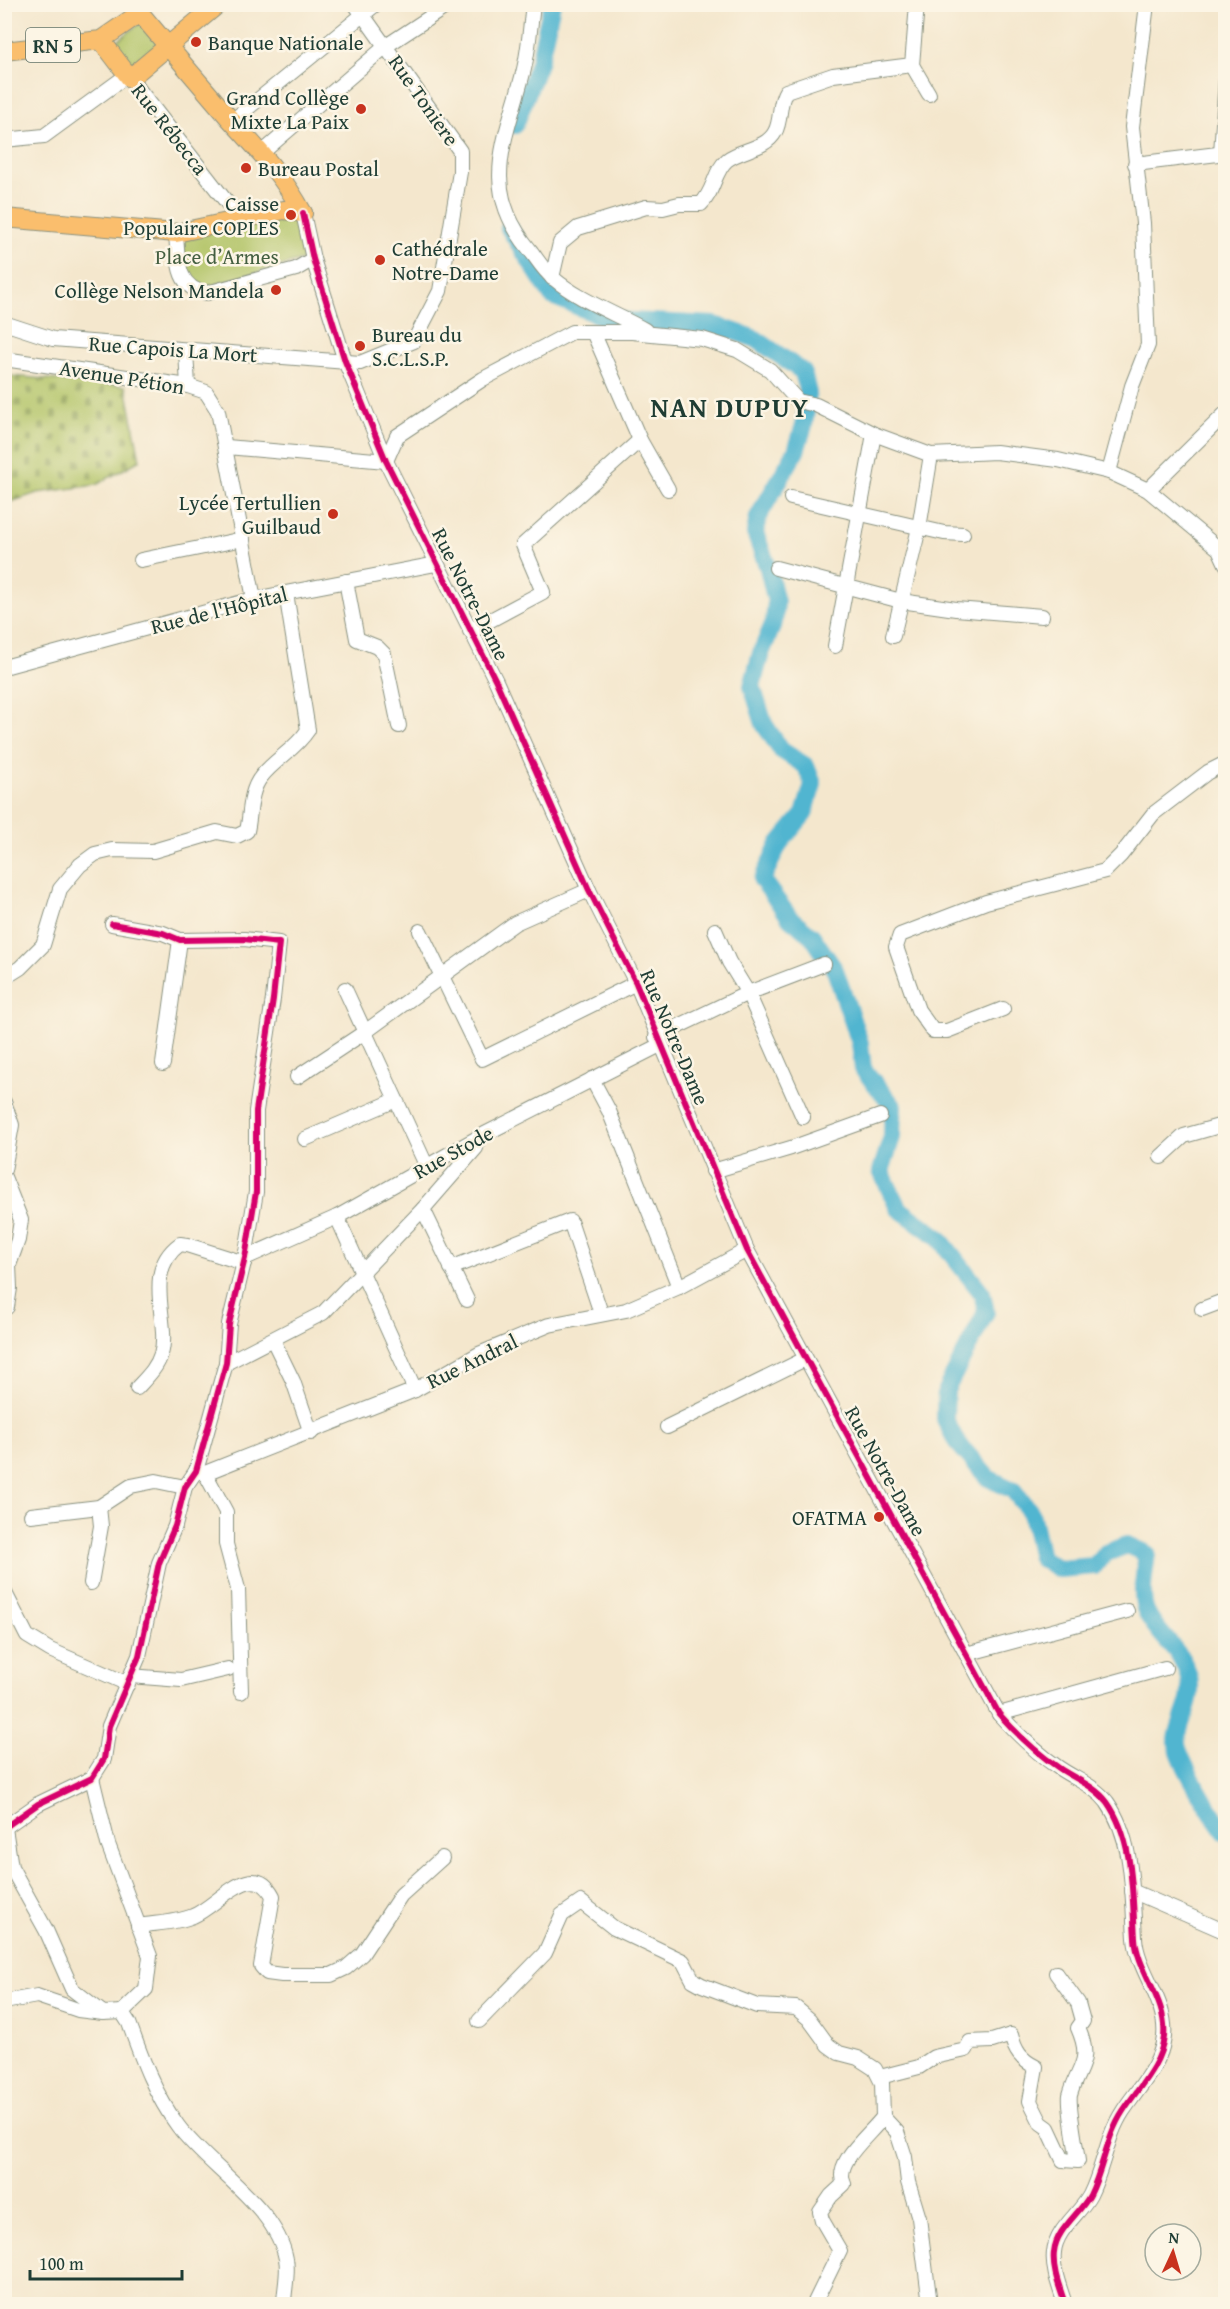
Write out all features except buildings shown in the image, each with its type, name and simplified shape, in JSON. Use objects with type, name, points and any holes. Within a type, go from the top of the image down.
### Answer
[{"type":"main road","points":[[130,78],[218,4]]},
{"type":"main road","points":[[101,40],[136,9]]},
{"type":"main road","name":"Rue Notre-Dame","points":[[136,9],[232,121],[263,152],[279,172],[303,213]]},
{"type":"main road","name":"RN 5","points":[[4,51],[101,40]]},
{"type":"main road","name":"Rue Rébecca","points":[[101,40],[130,78]]},
{"type":"main road","points":[[4,218],[176,233],[284,210],[303,213]]},
{"type":"street","points":[[232,121],[359,10],[375,4]]},
{"type":"street","points":[[263,152],[387,46],[450,4]]},
{"type":"street","points":[[533,4],[524,70],[501,153],[499,186],[509,220],[552,278],[591,303],[650,333]]},
{"type":"street","points":[[917,4],[912,65],[929,94]]},
{"type":"street","points":[[1109,472],[1132,386],[1148,345],[1143,223],[1132,127],[1147,4]]},
{"type":"street","name":"Rue Toniere","points":[[345,361],[360,363],[414,341],[440,291],[460,172],[460,151],[359,10]]},
{"type":"street","points":[[552,278],[560,243],[578,228],[646,207],[663,208],[679,204],[701,204],[710,192],[723,164],[734,155],[759,146],[775,132],[786,91],[855,70],[912,65]]},
{"type":"street","points":[[4,140],[44,136],[122,79],[130,78]]},
{"type":"street","name":"Rue Rébecca","points":[[130,78],[239,218]]},
{"type":"street","points":[[1135,164],[1223,153],[1226,78]]},
{"type":"street","name":"Rue Notre-Dame","points":[[303,213],[313,259],[345,361],[386,461],[496,681],[589,890],[636,983],[658,1041],[747,1250],[1002,1717],[1057,1767],[1098,1792],[1108,1803],[1124,1832],[1132,1892],[1135,1946],[1159,2006],[1164,2035],[1158,2061],[1132,2096],[1107,2140],[1098,2175],[1089,2197],[1068,2223],[1054,2250],[1055,2272],[1065,2304]]},
{"type":"street","points":[[176,233],[179,269],[187,286],[196,292],[207,293],[296,269],[313,259]]},
{"type":"street","name":"Rue Capois La Mort","points":[[4,322],[53,339],[186,351],[345,361]]},
{"type":"street","points":[[227,447],[386,461],[397,436],[483,379],[572,332],[650,333],[702,339],[737,350],[770,370],[798,401],[816,405],[874,434],[931,454],[996,452],[1058,460],[1109,472],[1148,490],[1219,549],[1226,564]]},
{"type":"street","points":[[593,332],[640,440],[668,489]]},
{"type":"street","points":[[186,351],[188,386]]},
{"type":"street","name":"Avenue Pétion","points":[[4,359],[188,386],[206,392],[218,411],[227,447],[254,599]]},
{"type":"street","points":[[1148,490],[1226,413]]},
{"type":"street","points":[[835,646],[874,434]]},
{"type":"street","points":[[470,631],[543,592],[523,545],[640,440]]},
{"type":"street","points":[[893,636],[919,528],[931,454]]},
{"type":"street","points":[[791,498],[919,528],[963,534]]},
{"type":"street","points":[[141,560],[243,539]]},
{"type":"street","name":"Rue de l'Hôpital","points":[[4,667],[254,599],[436,564]]},
{"type":"street","points":[[776,568],[901,601],[956,609],[1042,616]]},
{"type":"street","points":[[346,581],[357,639],[359,642],[377,647],[384,654],[399,726]]},
{"type":"street","points":[[4,978],[20,968],[43,945],[60,888],[80,865],[95,854],[112,850],[153,851],[217,832],[237,836],[247,831],[252,795],[260,777],[298,745],[308,730],[286,593]]},
{"type":"street","points":[[1003,1010],[947,1031],[933,1030],[918,1010],[896,947],[897,939],[900,935],[977,905],[1106,871],[1154,814],[1208,772],[1226,763]]},
{"type":"street","points":[[297,1077],[365,1032],[515,923],[589,890]]},
{"type":"street","points":[[103,2013],[72,1989],[46,1930],[11,1867],[5,1828],[38,1804],[92,1778],[104,1759],[109,1726],[141,1646],[159,1563],[176,1526],[185,1487],[200,1472],[226,1363],[229,1323],[245,1261],[256,1192],[256,1111],[279,943],[244,939],[180,940],[163,933],[112,924]]},
{"type":"street","points":[[715,930],[729,963],[748,993],[803,1117]]},
{"type":"street","points":[[420,931],[482,1059],[636,983]]},
{"type":"street","points":[[163,1064],[180,940]]},
{"type":"street","name":"Rue Stode","points":[[245,1261],[337,1217],[479,1137],[592,1079],[748,993],[824,964]]},
{"type":"street","points":[[345,989],[427,1167]]},
{"type":"street","points":[[592,1079],[609,1111],[679,1287]]},
{"type":"street","points":[[305,1139],[396,1100]]},
{"type":"street","points":[[4,1102],[12,1125],[4,1170]]},
{"type":"street","points":[[713,1171],[791,1148],[880,1116]]},
{"type":"street","points":[[1161,1157],[1184,1136],[1226,1124]]},
{"type":"street","points":[[226,1363],[323,1313],[423,1209],[476,1148],[479,1137]]},
{"type":"street","points":[[4,1177],[21,1220],[18,1240],[9,1265],[10,1288],[7,1307]]},
{"type":"street","points":[[423,1209],[467,1300]]},
{"type":"street","points":[[337,1217],[415,1390]]},
{"type":"street","points":[[451,1268],[570,1221],[601,1313]]},
{"type":"street","points":[[137,1388],[152,1372],[162,1353],[158,1300],[163,1265],[173,1249],[180,1244],[187,1245],[245,1261]]},
{"type":"street","name":"Rue Andral","points":[[200,1472],[311,1433],[415,1390],[479,1354],[549,1325],[601,1313],[626,1310],[679,1287],[747,1250]]},
{"type":"street","points":[[1202,1309],[1226,1300]]},
{"type":"street","points":[[273,1340],[292,1381],[311,1433]]},
{"type":"street","points":[[667,1427],[805,1359]]},
{"type":"street","points":[[200,1472],[226,1512],[226,1544],[238,1589],[241,1692]]},
{"type":"street","points":[[31,1515],[99,1507],[131,1485],[156,1482],[185,1487]]},
{"type":"street","points":[[91,1583],[102,1526],[99,1507]]},
{"type":"street","points":[[4,1591],[27,1636],[50,1650],[129,1680],[181,1680],[228,1669]]},
{"type":"street","points":[[966,1654],[1128,1611]]},
{"type":"street","points":[[1002,1717],[1165,1668]]},
{"type":"street","points":[[4,2002],[37,1995],[78,2010],[103,2013],[122,2012],[146,1989],[150,1956],[102,1825],[92,1778]]},
{"type":"street","points":[[138,1926],[192,1917],[207,1910],[243,1882],[256,1881],[268,1887],[273,1896],[261,1966],[267,1972],[282,1975],[331,1975],[346,1968],[362,1954],[401,1895],[442,1858]]},
{"type":"street","points":[[1132,1892],[1226,1932]]},
{"type":"street","points":[[479,2021],[544,1953],[562,1915],[581,1902],[623,1934],[683,1961],[693,1980],[702,1985],[757,2006],[796,2008],[809,2019],[828,2045],[839,2053],[858,2058],[875,2069],[880,2078],[883,2117],[897,2132],[919,2218],[930,2304]]},
{"type":"street","points":[[880,2078],[919,2067],[934,2057],[966,2050],[970,2042],[992,2042],[1011,2035],[1015,2049],[1024,2062],[1036,2067],[1030,2101],[1041,2123],[1048,2128],[1064,2160],[1078,2161],[1070,2097],[1084,2066],[1083,2038],[1078,2028],[1083,2021],[1078,2003],[1056,1973]]},
{"type":"street","points":[[122,2012],[129,2023],[161,2101],[179,2127],[209,2161],[238,2187],[276,2232],[287,2260],[284,2304]]},
{"type":"street","points":[[814,2304],[840,2251],[822,2220],[820,2212],[831,2196],[844,2184],[840,2177],[844,2162],[883,2117]]},
{"type":"green space","points":[[143,21],[162,47],[131,74],[109,47]]},
{"type":"green space","name":"Place d’Armes","points":[[300,216],[309,258],[200,289],[188,282],[180,236]]},
{"type":"green space","points":[[4,369],[11,376],[126,386],[140,460],[96,485],[37,493],[5,504]]},
{"type":"waterway","points":[[515,125],[539,63],[552,4]]},
{"type":"waterway","points":[[509,228],[552,296],[611,320],[715,325],[756,339],[803,372],[808,393],[804,425],[796,451],[758,517],[755,533],[768,568],[776,602],[774,622],[761,653],[752,686],[764,724],[781,750],[806,766],[813,784],[804,814],[779,844],[762,880],[790,918],[812,936],[835,970],[860,1043],[863,1069],[893,1106],[892,1137],[881,1171],[898,1208],[938,1237],[982,1293],[986,1312],[946,1390],[945,1419],[956,1441],[988,1478],[1013,1490],[1031,1513],[1041,1558],[1059,1569],[1094,1566],[1106,1553],[1127,1545],[1147,1554],[1143,1584],[1145,1607],[1152,1621],[1185,1665],[1190,1684],[1189,1701],[1178,1732],[1178,1749],[1197,1787],[1226,1833]]},
{"type":"cycle path","points":[[303,213],[313,259],[345,361],[386,461],[496,681],[589,890],[636,983],[747,1250],[999,1714],[1043,1756],[1102,1796],[1116,1817],[1122,1833],[1130,1867],[1137,1950],[1161,2011],[1164,2037],[1154,2067],[1117,2121],[1090,2195],[1059,2236],[1056,2244],[1054,2265],[1065,2304]]},
{"type":"cycle path","points":[[4,1828],[38,1804],[92,1778],[104,1759],[109,1726],[139,1656],[159,1563],[175,1526],[185,1487],[196,1471],[226,1363],[229,1324],[245,1258],[256,1192],[256,1111],[279,943],[244,939],[180,940],[163,933],[112,924]]},
{"type":"place","name":"Banque Nationale","points":[[196,42]]},
{"type":"place","name":"Grand Collège Mixte La Paix","points":[[361,109]]},
{"type":"place","name":"Bureau Postal","points":[[246,168]]},
{"type":"place","name":"Caisse Populaire COPLES","points":[[291,215]]},
{"type":"place","name":"Cathédrale Notre-Dame","points":[[380,260]]},
{"type":"place","name":"Collège Nelson Mandela","points":[[276,290]]},
{"type":"place","name":"Bureau du S.C.L.S.P.","points":[[360,346]]},
{"type":"place","name":"Lycée Tertullien Guilbaud","points":[[333,514]]},
{"type":"place","name":"OFATMA","points":[[879,1517]]},
{"type":"district","name":"NAN DUPUY","points":[[730,407]]}]
